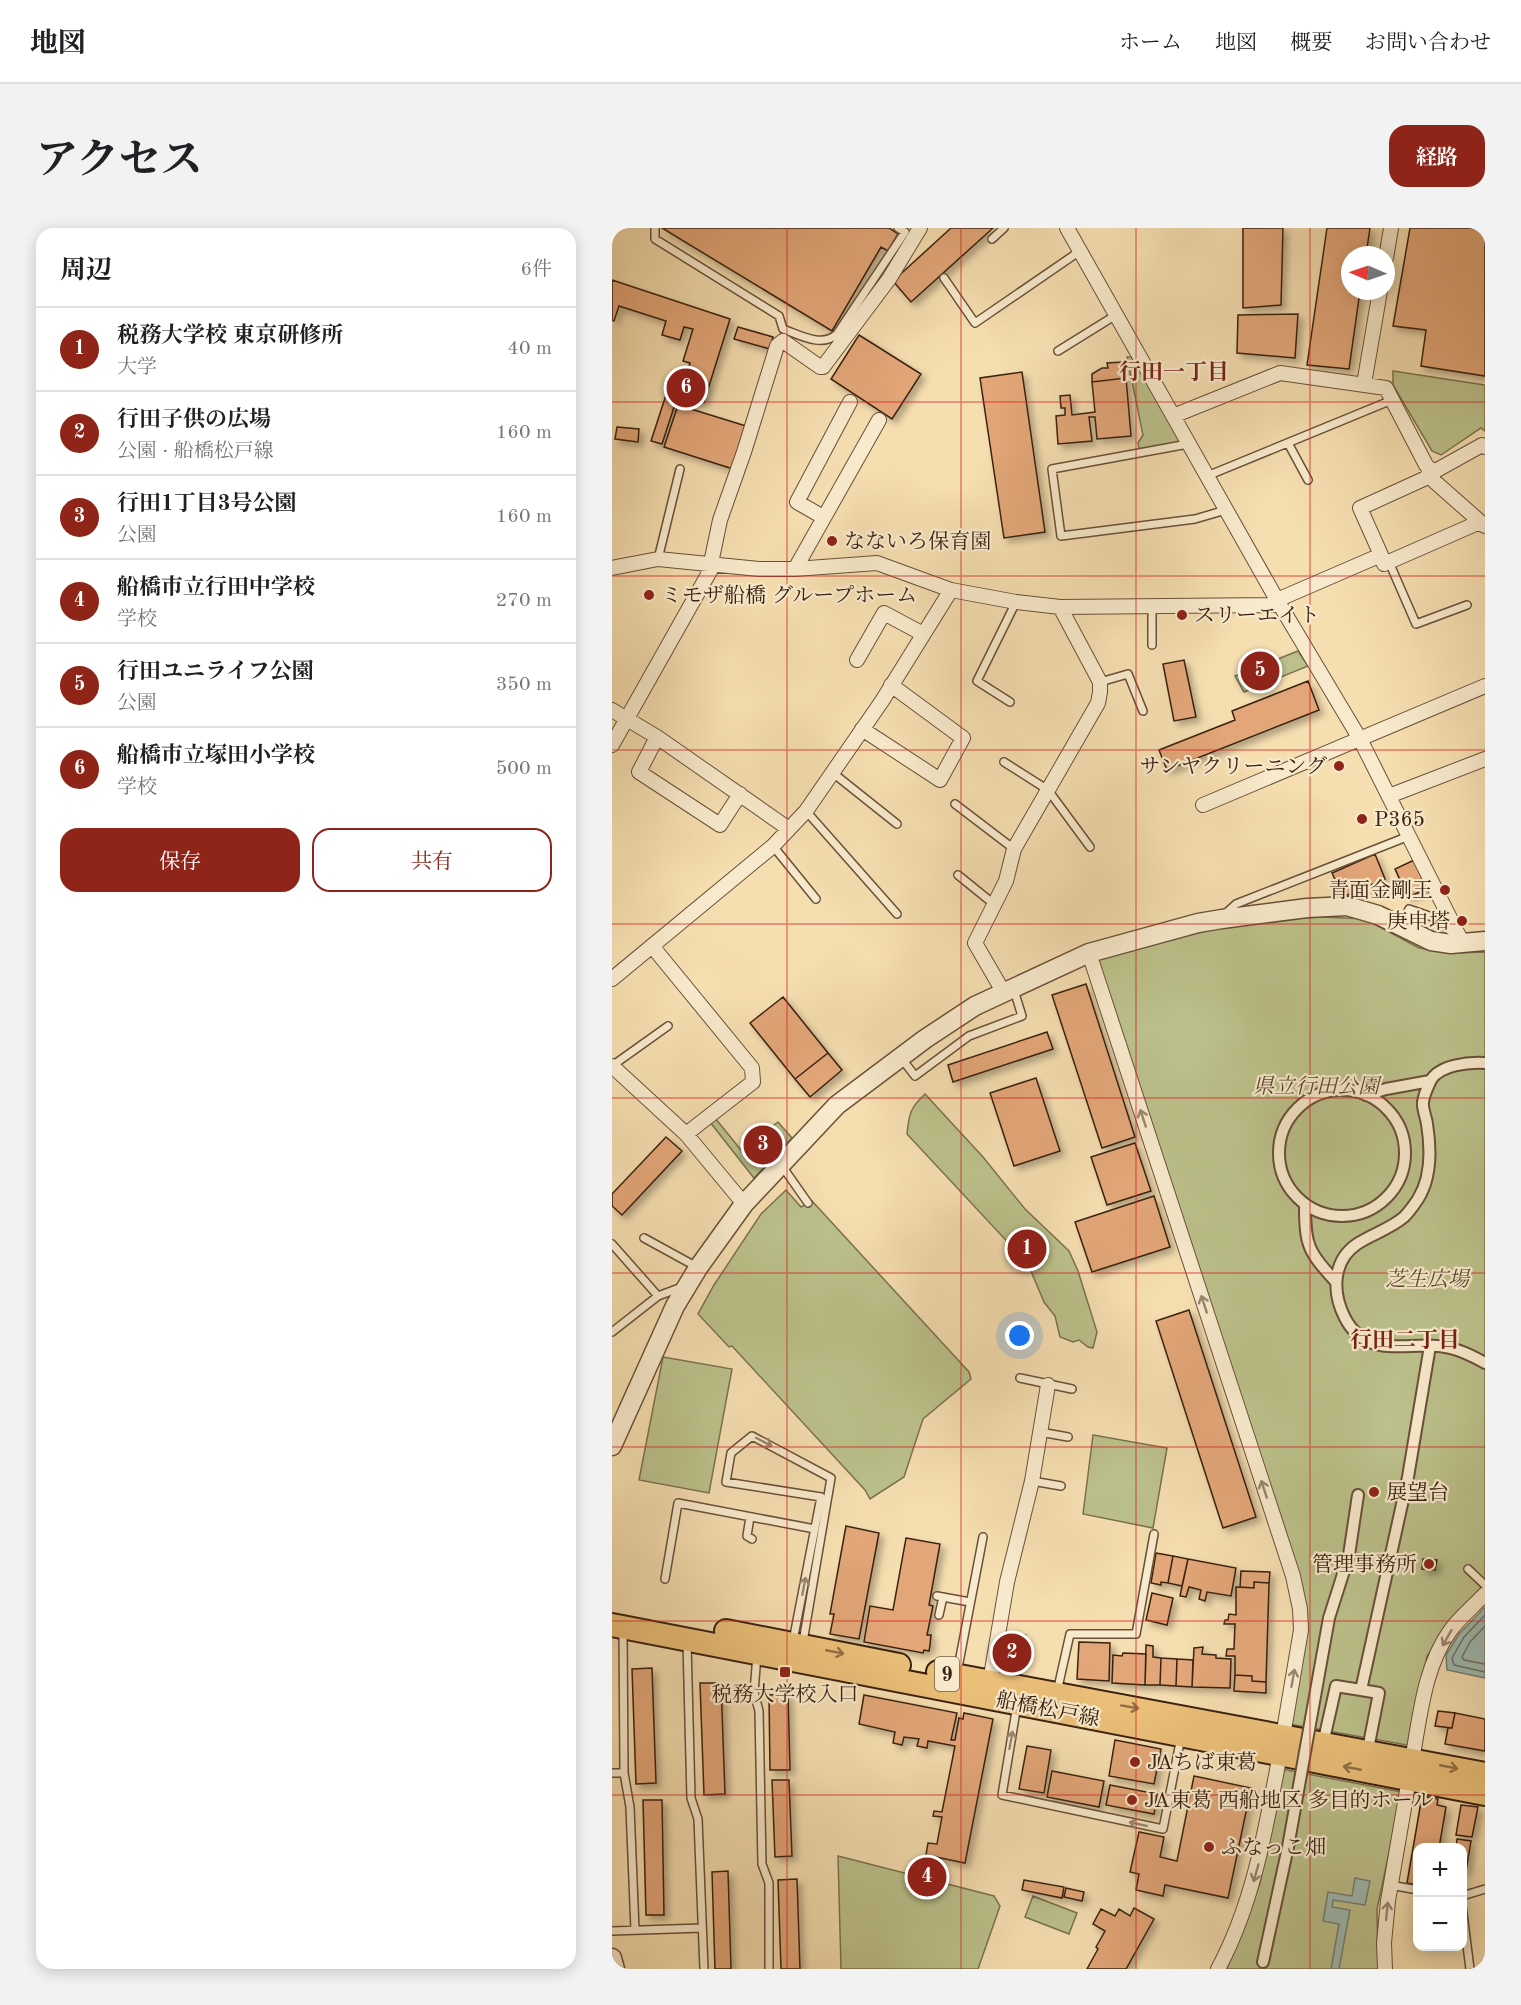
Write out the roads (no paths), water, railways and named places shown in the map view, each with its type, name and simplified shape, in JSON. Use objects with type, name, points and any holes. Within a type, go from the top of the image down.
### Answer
[{"type":"main road","name":"船橋松戸線","points":[[616,1621],[687,1640],[1181,1735],[1281,1745]]},
{"type":"main road","name":"船橋松戸線","points":[[616,1621],[797,1645],[1057,1694],[1281,1745],[1411,1770],[1485,1794]]},
{"type":"main road","name":"船橋松戸線","points":[[1411,1770],[1485,1774]]},
{"type":"street","points":[[612,745],[712,563],[720,520],[777,346],[783,341],[823,367],[877,296],[920,228]]},
{"type":"street","points":[[1067,228],[1279,603],[1360,739],[1463,944]]},
{"type":"street","points":[[1388,246],[1391,228]]},
{"type":"street","points":[[1364,384],[1378,300]]},
{"type":"street","points":[[612,568],[658,558],[759,568],[795,569],[877,563],[951,590],[1060,607],[1279,603],[1385,559],[1482,524],[1434,481],[1431,470],[1426,465],[1386,388],[1280,373],[1173,416]]},
{"type":"street","points":[[823,517],[796,502],[850,402]]},
{"type":"street","points":[[795,569],[879,420]]},
{"type":"street","points":[[1431,470],[1437,470],[1482,445],[1485,447]]},
{"type":"street","points":[[1385,559],[1360,508],[1426,478],[1431,470]]},
{"type":"street","points":[[612,979],[773,846],[806,811],[891,685],[951,590]]},
{"type":"street","points":[[1009,991],[975,944],[1006,880],[1014,849],[1098,703],[1100,692],[1100,682],[1060,607]]},
{"type":"street","points":[[857,660],[884,613],[923,634]]},
{"type":"street","points":[[862,729],[940,780],[963,738],[891,685]]},
{"type":"street","points":[[1203,805],[1485,686]]},
{"type":"street","points":[[612,710],[657,736],[789,829]]},
{"type":"street","points":[[657,736],[639,772],[720,825],[740,794]]},
{"type":"street","points":[[1389,796],[1485,759]]},
{"type":"street","points":[[612,1446],[665,1326],[686,1286],[744,1204],[837,1105],[954,1019],[1089,953],[1222,919],[1308,908],[1347,906],[1363,909],[1431,941],[1463,944],[1485,941]]},
{"type":"street","points":[[652,946],[752,1068],[753,1082],[686,1134]]},
{"type":"street","points":[[1089,953],[1293,1576],[1300,1609],[1301,1630],[1258,1867],[1245,1908],[1218,1969]]},
{"type":"street","points":[[1485,1063],[1461,1064],[1451,1067],[1436,1073],[1430,1081],[1423,1103],[1430,1155],[1427,1182],[1419,1198],[1405,1216],[1355,1245],[1343,1257],[1337,1271],[1336,1282],[1339,1304],[1346,1320],[1356,1333],[1367,1341],[1400,1348],[1440,1346],[1470,1354],[1485,1363]]},
{"type":"street","points":[[612,1066],[686,1134],[744,1204]]},
{"type":"street","points":[[1366,1095],[1430,1081]]},
{"type":"street","points":[[1342,1088],[1366,1095],[1388,1110],[1400,1130],[1405,1155],[1400,1179],[1386,1198],[1366,1213],[1342,1217],[1317,1212],[1305,1205],[1296,1198],[1283,1178],[1279,1154],[1283,1129],[1296,1108],[1318,1095],[1342,1088]]},
{"type":"street","points":[[1305,1205],[1305,1236],[1310,1251],[1336,1282]]},
{"type":"street","points":[[1361,1690],[1408,1478],[1430,1346]]},
{"type":"street","points":[[990,1682],[1007,1582],[1032,1481],[1048,1385]]},
{"type":"street","points":[[1263,1962],[1288,1847],[1329,1618],[1349,1555],[1358,1495]]},
{"type":"street","points":[[1384,1969],[1384,1943],[1390,1886],[1425,1691],[1433,1664],[1449,1632],[1485,1594]]},
{"type":"street","points":[[1325,1735],[1336,1686],[1361,1690],[1378,1694],[1370,1744]]},
{"type":"street","points":[[612,1958],[615,1969]]},
{"type":"lane","points":[[654,228],[655,239],[779,316],[783,329],[822,341],[837,334],[878,274],[905,232],[898,228]]},
{"type":"lane","points":[[992,239],[1004,228]]},
{"type":"lane","points":[[944,278],[975,323],[1080,251]]},
{"type":"lane","points":[[1058,351],[1116,315]]},
{"type":"lane","points":[[1207,476],[1392,400]]},
{"type":"lane","points":[[1287,442],[1308,480]]},
{"type":"lane","points":[[1189,444],[1052,470],[1061,536],[1195,519],[1226,510]]},
{"type":"lane","points":[[658,558],[680,469]]},
{"type":"lane","points":[[1385,559],[1416,624],[1467,605]]},
{"type":"lane","points":[[1010,702],[977,681],[1017,602]]},
{"type":"lane","points":[[1152,606],[1152,645]]},
{"type":"lane","points":[[1100,682],[1128,674],[1143,711]]},
{"type":"lane","points":[[1004,762],[1048,790],[1090,847]]},
{"type":"lane","points":[[833,773],[897,824]]},
{"type":"lane","points":[[955,804],[1014,849]]},
{"type":"lane","points":[[806,811],[897,914]]},
{"type":"lane","points":[[1222,919],[1227,911],[1236,904],[1409,836]]},
{"type":"lane","points":[[773,846],[816,899]]},
{"type":"lane","points":[[958,875],[994,905]]},
{"type":"lane","points":[[900,1057],[915,1076],[969,1036],[1022,1016],[1009,991]]},
{"type":"lane","points":[[612,1066],[668,1026]]},
{"type":"lane","points":[[781,1164],[808,1203]]},
{"type":"lane","points":[[644,1238],[698,1268]]},
{"type":"lane","points":[[612,1244],[658,1296]]},
{"type":"lane","points":[[612,1320],[615,1330],[658,1296],[686,1286]]},
{"type":"lane","points":[[1020,1378],[1072,1389]]},
{"type":"lane","points":[[1040,1432],[1068,1437]]},
{"type":"lane","points":[[752,1436],[831,1478],[797,1645],[821,1497],[726,1482],[731,1453],[752,1436]]},
{"type":"lane","points":[[1032,1481],[1061,1486]]},
{"type":"lane","points":[[665,1579],[678,1503],[815,1529]]},
{"type":"lane","points":[[750,1517],[747,1536],[752,1539]]},
{"type":"lane","points":[[1057,1694],[1070,1634],[1136,1634],[1154,1534]]},
{"type":"lane","points":[[956,1676],[983,1537]]},
{"type":"lane","points":[[1468,1569],[1485,1585]]},
{"type":"lane","points":[[939,1615],[940,1597],[970,1602]]},
{"type":"lane","points":[[616,1621],[624,1773],[630,1808],[635,1930]]},
{"type":"lane","points":[[687,1640],[692,1798],[699,1819],[704,1969]]},
{"type":"lane","points":[[757,1653],[754,1692],[759,1711],[762,1864],[769,1883],[769,1969]]},
{"type":"lane","points":[[1018,1704],[1002,1795],[1163,1829],[1181,1735]]},
{"type":"lane","points":[[612,1773],[624,1773]]},
{"type":"lane","points":[[1390,1886],[1413,1889]]},
{"type":"lane","points":[[1467,1894],[1485,1889]]},
{"type":"lane","points":[[612,1931],[702,1928]]},
{"type":"lane","points":[[1467,1945],[1470,1969]]},
{"type":"water","points":[[1485,1607],[1485,1678],[1447,1670],[1446,1655],[1459,1634]]},
{"type":"water","points":[[1355,1878],[1370,1881],[1365,1905],[1333,1900],[1332,1907],[1350,1910],[1339,1969],[1331,1969],[1339,1924],[1323,1921],[1328,1892],[1352,1896]]},
{"type":"place","name":"船橋市立塚田小学校","points":[[686,388]]},
{"type":"place","name":"なないろ保育園","points":[[832,541]]},
{"type":"place","name":"ミモザ船橋 グループホーム","points":[[649,595]]},
{"type":"place","name":"スリーエイト","points":[[1182,615]]},
{"type":"place","name":"行田ユニライフ公園","points":[[1260,671]]},
{"type":"place","name":"サンヤクリーニング","points":[[1339,766]]},
{"type":"place","name":"P365","points":[[1362,819]]},
{"type":"place","name":"青面金剛王","points":[[1445,890]]},
{"type":"place","name":"庚申塔","points":[[1462,921]]},
{"type":"place","name":"行田1丁目3号公園","points":[[763,1145]]},
{"type":"place","name":"税務大学校 東京研修所","points":[[1027,1249]]},
{"type":"place","name":"展望台","points":[[1374,1492]]},
{"type":"place","name":"管理事務所","points":[[1429,1564]]},
{"type":"place","name":"行田子供の広場","points":[[1012,1653]]},
{"type":"place","name":"税務大学校入口","points":[[785,1672]]},
{"type":"place","name":"JAちば東葛","points":[[1135,1762]]},
{"type":"place","name":"JA東葛 西船地区 多目的ホール","points":[[1132,1800]]},
{"type":"place","name":"ふなっこ畑","points":[[1209,1847]]},
{"type":"place","name":"船橋市立行田中学校","points":[[927,1877]]},
{"type":"district","name":"行田一丁目","points":[[1174,371]]},
{"type":"district","name":"行田二丁目","points":[[1405,1339]]},
{"type":"park label","name":"県立行田公園","points":[[1316,1086]]},
{"type":"park label","name":"芝生広場","points":[[1427,1279]]}]
